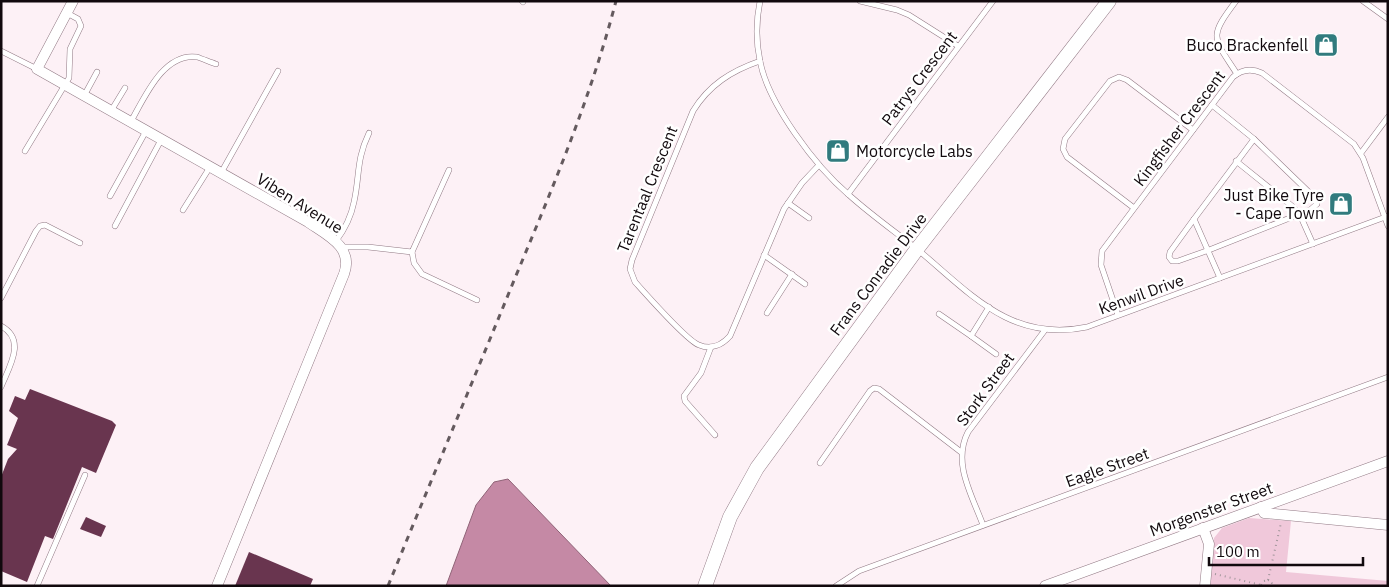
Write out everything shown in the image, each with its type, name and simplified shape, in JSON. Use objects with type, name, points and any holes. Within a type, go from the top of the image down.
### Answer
[{"type":"street","points":[[37,69],[73,1]]},
{"type":"street","name":"Frans Conradie Drive","points":[[705,586],[730,517],[757,468],[917,249],[1109,1]]},
{"type":"street","name":"Viben Avenue","points":[[37,69],[308,222],[339,244],[347,262],[344,274],[217,586]]},
{"type":"street","name":"Morgenster Street","points":[[1045,586],[1388,461]]},
{"type":"street","points":[[1261,507],[1264,513],[1388,525]]},
{"type":"street","points":[[1203,528],[1209,544],[1205,586]]},
{"type":"lane","points":[[760,1],[756,31],[760,62],[774,97],[794,130],[819,165],[848,194],[917,249]]},
{"type":"lane","points":[[860,1],[885,6],[909,15],[958,46]]},
{"type":"lane","name":"Patrys Crescent","points":[[848,194],[993,1]]},
{"type":"lane","points":[[1236,1],[1221,20],[1217,34],[1219,45],[1237,74]]},
{"type":"lane","points":[[1363,1],[1388,19]]},
{"type":"lane","points":[[24,151],[69,78],[70,49],[81,26],[78,20],[67,12]]},
{"type":"lane","name":"Viben Avenue","points":[[1,51],[37,69]]},
{"type":"lane","points":[[130,123],[156,79],[171,64],[189,57],[216,64]]},
{"type":"lane","name":"Tarentaal Crescent","points":[[711,347],[700,346],[691,340],[635,282],[631,274],[631,264],[688,121],[699,102],[713,86],[730,74],[760,62]]},
{"type":"lane","points":[[221,173],[278,70]]},
{"type":"lane","name":"Kingfisher Crescent","points":[[1118,315],[1102,269],[1101,256],[1105,246],[1237,74],[1252,70],[1262,73],[1354,144],[1361,153],[1386,217]]},
{"type":"lane","points":[[83,96],[97,72]]},
{"type":"lane","points":[[1134,208],[1067,157],[1063,150],[1065,139],[1110,81],[1118,77],[1127,80],[1194,130]]},
{"type":"lane","points":[[111,112],[125,88]]},
{"type":"lane","points":[[1212,105],[1254,139],[1316,200],[1314,208],[1209,250],[1175,262],[1170,259],[1170,252],[1174,244],[1254,139]]},
{"type":"lane","points":[[1361,153],[1388,117]]},
{"type":"lane","points":[[110,196],[146,131]]},
{"type":"lane","points":[[369,133],[358,163],[354,203],[339,244],[412,252]]},
{"type":"lane","points":[[115,226],[161,140]]},
{"type":"lane","points":[[1236,161],[1274,190],[1300,215],[1313,244]]},
{"type":"lane","points":[[715,435],[685,401],[684,396],[700,373],[711,347],[722,344],[730,336],[788,203],[802,183],[819,165]]},
{"type":"lane","points":[[183,210],[210,167]]},
{"type":"lane","points":[[449,170],[412,252],[414,263],[422,274],[477,300]]},
{"type":"lane","points":[[788,203],[809,218]]},
{"type":"lane","points":[[1386,217],[1388,226]]},
{"type":"lane","name":"Kenwil Drive","points":[[917,249],[967,291],[1010,320],[1045,330],[1077,329],[1386,217]]},
{"type":"lane","points":[[1194,219],[1220,278]]},
{"type":"lane","points":[[1,298],[40,226],[45,225],[80,243]]},
{"type":"lane","points":[[764,255],[805,284]]},
{"type":"lane","points":[[767,313],[792,274]]},
{"type":"lane","points":[[971,336],[989,307]]},
{"type":"lane","points":[[939,314],[996,354]]},
{"type":"lane","points":[[1,326],[12,335],[16,348],[1,387]]},
{"type":"lane","name":"Stork Street","points":[[983,525],[962,469],[961,452],[968,432],[1045,330]]},
{"type":"lane","name":"Eagle Street","points":[[836,585],[858,571],[1388,377]]},
{"type":"lane","points":[[820,463],[874,388],[879,389],[961,452]]},
{"type":"lane","points":[[37,586],[85,475]]},
{"type":"path","points":[[1268,580],[1281,523]]},
{"type":"path","points":[[1214,574],[1261,585],[1264,581],[1268,580]]},
{"type":"path","points":[[1268,580],[1271,581],[1273,586]]},
{"type":"shaded area","points":[[508,479],[611,586],[446,586],[476,505],[494,482]]},
{"type":"shaded area","points":[[1249,518],[1291,521],[1286,572],[1388,581],[1388,586],[1210,586],[1214,538],[1222,528]]},
{"type":"building","points":[[30,389],[112,421],[116,425],[96,473],[82,467],[53,539],[45,536],[27,582],[1,571],[1,477],[8,459],[17,449],[7,445],[18,418],[9,411],[15,396],[25,400]]},
{"type":"building","points":[[86,517],[106,526],[101,537],[80,529]]},
{"type":"building","points":[[249,552],[313,579],[310,586],[235,586]]},
{"type":"railway","points":[[388,586],[557,176],[595,72],[616,1]]},
{"type":"place","name":"Buco Brackenfell","points":[[1326,45]]},
{"type":"place","name":"Motorcycle Labs","points":[[838,151]]},
{"type":"place","name":"Just Bike Tyre - Cape Town","points":[[1341,204]]}]
